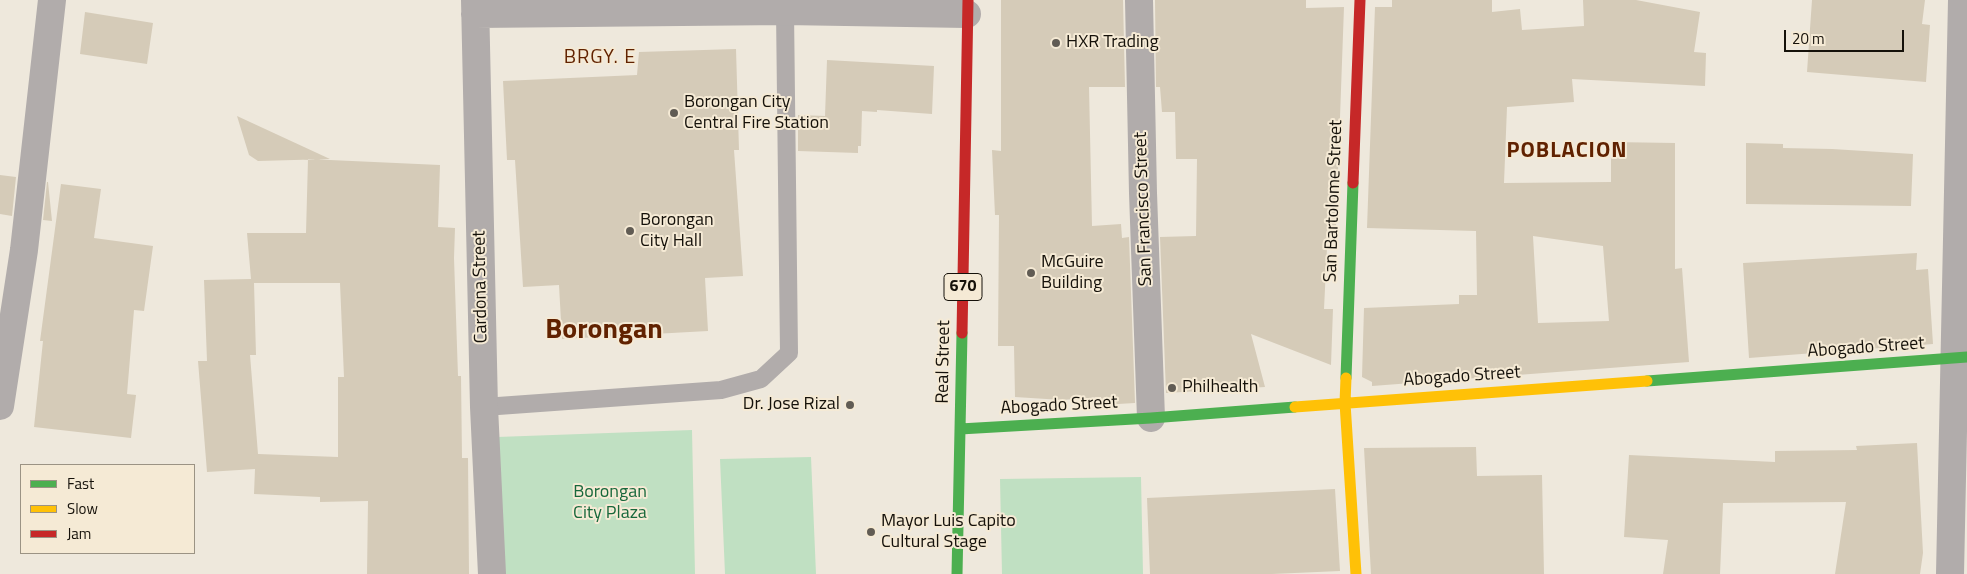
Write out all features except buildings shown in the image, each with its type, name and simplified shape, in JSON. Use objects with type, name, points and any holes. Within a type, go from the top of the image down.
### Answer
[{"type":"street","points":[[0,406],[24,250],[52,0]]},
{"type":"street","name":"San Francisco Street","points":[[1139,0],[1142,193],[1151,418]]},
{"type":"street","name":"San Bartolome Street","points":[[1356,574],[1345,403],[1360,0]]},
{"type":"street","points":[[1950,574],[1961,358],[1962,0]]},
{"type":"street","points":[[475,7],[967,7]]},
{"type":"street","name":"Cardona Street","points":[[475,7],[484,407],[492,574]]},
{"type":"street","name":"Real Street","points":[[957,574],[967,7]]},
{"type":"street","name":"Abogado Street","points":[[960,429],[1151,418],[1961,358]]},
{"type":"lane","points":[[484,407],[721,390],[761,379],[789,353],[784,6]]},
{"type":"green space","name":"Borongan City Plaza","points":[[692,430],[695,574],[503,574],[497,437]]},
{"type":"green space","points":[[811,457],[816,574],[725,574],[720,459]]},
{"type":"green space","points":[[1141,477],[1143,574],[1002,574],[1000,479]]},
{"type":"traffic: fast","points":[[1346,378],[1353,183]]},
{"type":"traffic: fast","points":[[957,574],[962,333]]},
{"type":"traffic: fast","points":[[1647,381],[1967,357]]},
{"type":"traffic: fast","points":[[960,429],[1151,418],[1295,407]]},
{"type":"traffic: slow","points":[[1346,378],[1345,403],[1356,574]]},
{"type":"traffic: slow","points":[[1295,407],[1647,381]]},
{"type":"traffic: jam","points":[[962,333],[968,0]]},
{"type":"traffic: jam","points":[[1353,183],[1360,0]]},
{"type":"place","name":"HXR Trading","points":[[1056,43]]},
{"type":"place","name":"Borongan City Central Fire Station","points":[[674,113]]},
{"type":"place","name":"Borongan City Hall","points":[[630,231]]},
{"type":"place","name":"McGuire Building","points":[[1031,273]]},
{"type":"place","name":"Philhealth","points":[[1172,388]]},
{"type":"place","name":"Dr. Jose Rizal","points":[[850,405]]},
{"type":"place","name":"Mayor Luis Capito Cultural Stage","points":[[871,532]]},
{"type":"district","name":"BRGY. E","points":[[600,58]]},
{"type":"district","name":"POBLACION","points":[[1567,152]]},
{"type":"district","name":"Borongan","points":[[604,331]]}]
